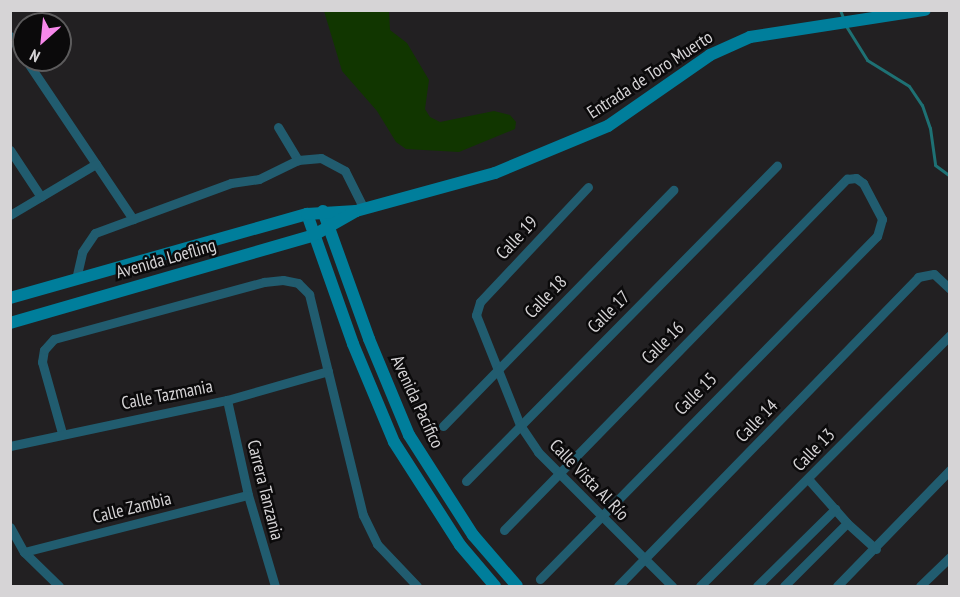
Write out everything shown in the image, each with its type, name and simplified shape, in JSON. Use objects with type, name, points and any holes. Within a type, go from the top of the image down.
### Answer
[{"type":"street","name":"Entrada de Toro Muerto","points":[[323,211],[360,210],[488,175],[595,133],[633,112],[710,55],[742,39],[926,10]]},
{"type":"street","points":[[35,72],[132,219]]},
{"type":"street","points":[[278,127],[298,160]]},
{"type":"street","points":[[10,150],[41,197]]},
{"type":"street","points":[[76,279],[82,252],[95,233],[231,183],[259,179],[298,160],[321,158],[345,171],[360,210]]},
{"type":"street","points":[[10,215],[96,164]]},
{"type":"street","name":"Calle 17","points":[[466,481],[777,166]]},
{"type":"street","name":"Calle 16","points":[[504,530],[847,179],[856,178],[863,183],[882,219],[877,236]]},
{"type":"street","name":"Calle 19","points":[[476,315],[480,302],[588,187]]},
{"type":"street","name":"Calle 18","points":[[442,426],[673,190]]},
{"type":"street","name":"Entrada de Toro Muerto","points":[[331,228],[360,210]]},
{"type":"street","name":"Avenida Loefling","points":[[10,298],[323,211]]},
{"type":"street","name":"Avenida Pacífico","points":[[323,211],[369,339],[409,435],[473,535],[517,586]]},
{"type":"street","name":"Avenida Pacífico","points":[[307,214],[394,442],[454,537],[495,586]]},
{"type":"street","name":"Avenida Loefling","points":[[10,323],[314,235],[331,228]]},
{"type":"street","name":"Calle 15","points":[[540,579],[877,236]]},
{"type":"street","name":"Calle 14","points":[[618,586],[918,277],[934,274],[950,289]]},
{"type":"street","points":[[62,433],[42,362],[44,350],[54,339],[264,282],[283,279],[298,283],[309,294],[368,528],[376,544],[417,586]]},
{"type":"street","name":"Calle Vista Al Río","points":[[476,315],[520,425],[537,452],[672,586]]},
{"type":"street","name":"Calle 13","points":[[700,586],[809,480],[950,335]]},
{"type":"street","name":"Calle Tazmania","points":[[10,446],[62,433],[226,400],[328,371]]},
{"type":"street","name":"Carrera Tanzania","points":[[226,400],[248,495],[275,586]]},
{"type":"street","points":[[837,586],[876,549],[950,470]]},
{"type":"street","points":[[809,480],[847,524],[876,549]]},
{"type":"street","name":"Calle Zambia","points":[[24,552],[248,495]]},
{"type":"street","points":[[757,586],[835,510]]},
{"type":"street","points":[[784,586],[847,524]]},
{"type":"street","points":[[10,527],[24,552],[59,586]]},
{"type":"street","points":[[920,586],[950,557]]},
{"type":"green space","points":[[324,11],[389,11],[390,30],[407,43],[429,80],[425,109],[430,117],[440,122],[494,111],[510,115],[516,122],[515,129],[459,152],[406,149],[396,142],[377,111],[342,71]]},
{"type":"waterway","points":[[840,10],[844,20]]},
{"type":"waterway","points":[[846,26],[867,60],[909,86],[922,105],[930,128],[935,165],[950,176]]}]
